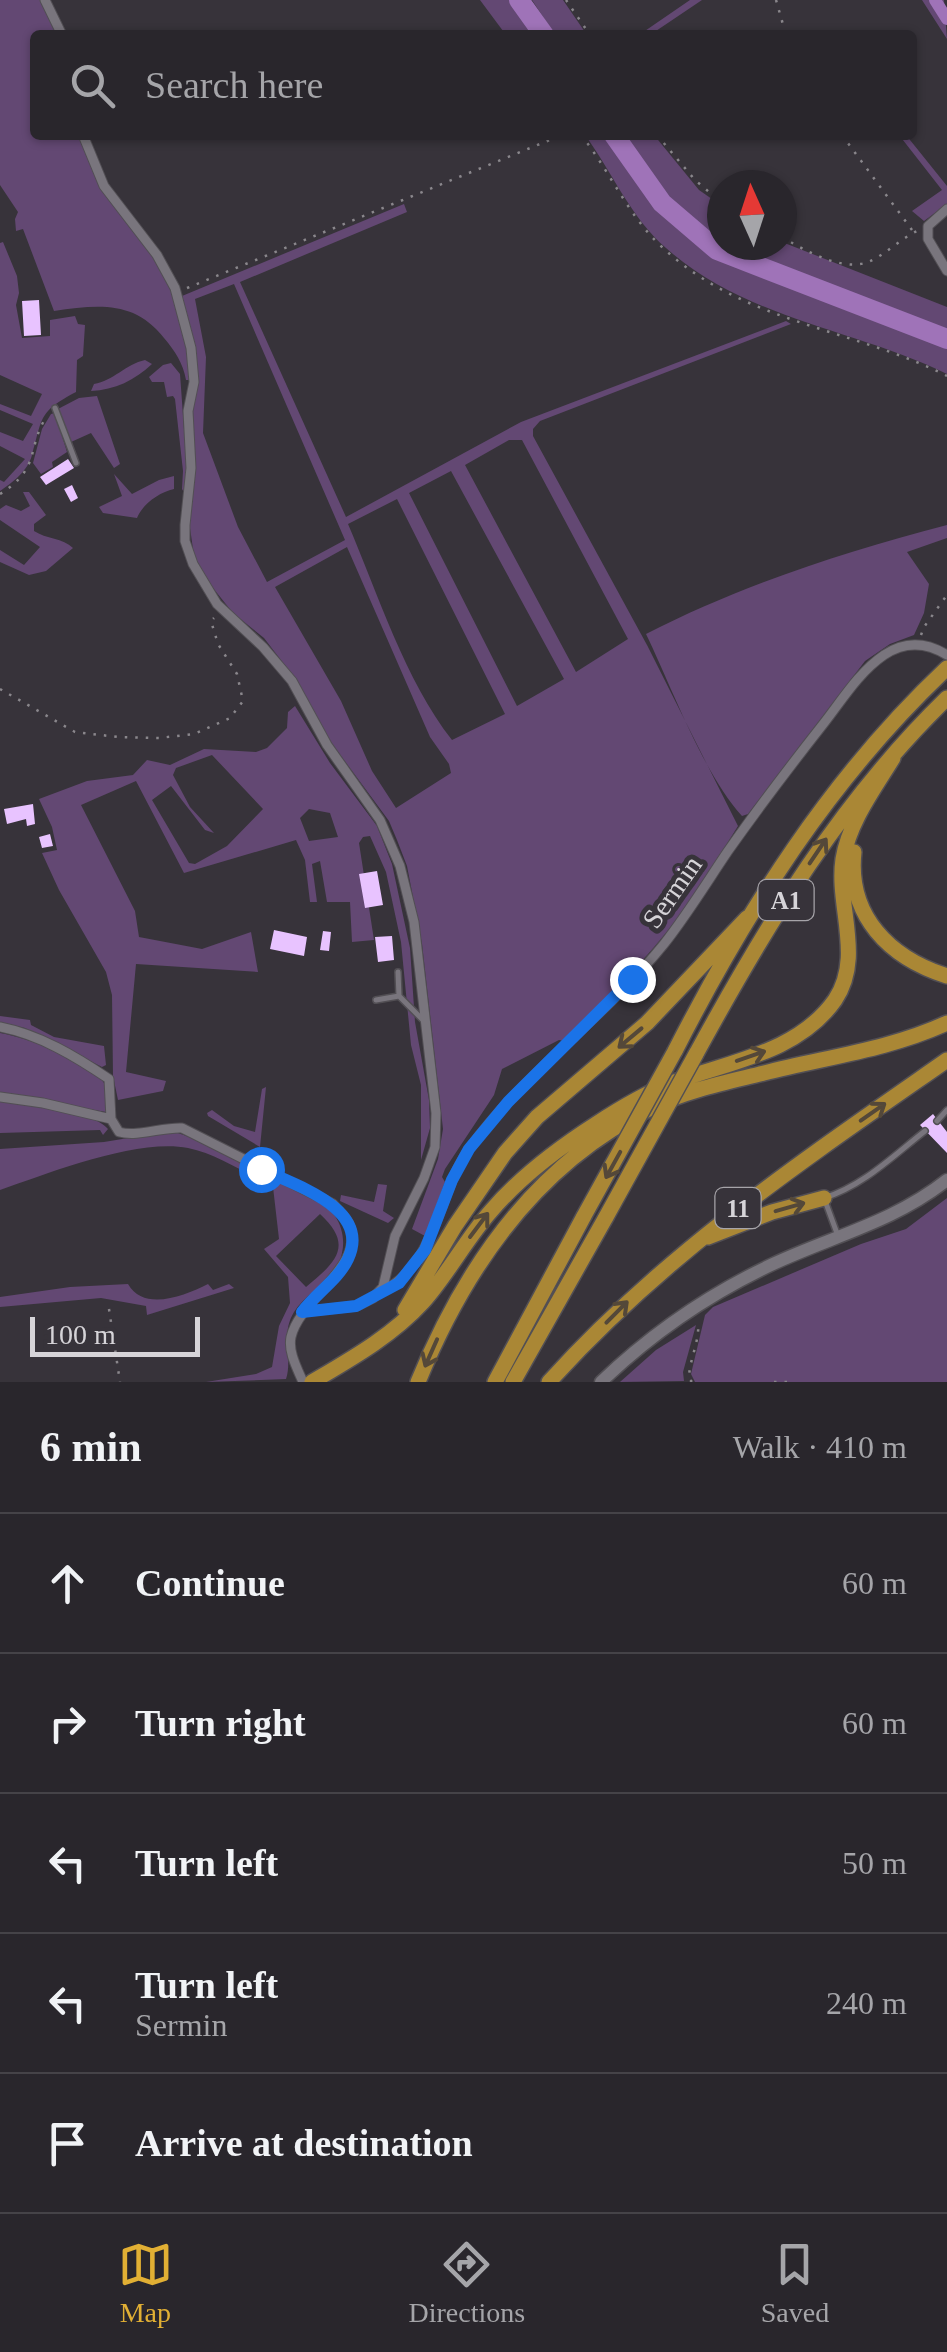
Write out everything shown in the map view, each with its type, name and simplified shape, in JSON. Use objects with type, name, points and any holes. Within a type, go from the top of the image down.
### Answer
[{"type":"highway","name":"A1","points":[[495,1382],[747,918],[847,774],[947,668]]},
{"type":"highway","name":"A1","points":[[513,1382],[696,1054],[795,886],[853,800],[947,698]]},
{"type":"highway","points":[[312,1382],[367,1349],[422,1303],[490,1212],[540,1162],[633,1102],[676,1081],[780,1045],[807,1030],[826,1012],[838,997],[847,975],[843,857],[850,832],[893,758]]},
{"type":"highway","points":[[876,786],[855,843],[852,866],[860,904],[869,923],[894,951],[912,964],[947,976]]},
{"type":"highway","points":[[395,1327],[504,1154],[537,1117],[648,1023],[747,918]]},
{"type":"highway","points":[[418,1382],[440,1332],[487,1251],[528,1199],[582,1150],[656,1105],[768,1071],[868,1051],[947,1024]]},
{"type":"highway","name":"11","points":[[550,1382],[641,1287],[691,1244],[947,1060]]},
{"type":"highway","points":[[691,1244],[772,1212],[824,1198]]},
{"type":"street","points":[[45,0],[60,30]]},
{"type":"street","points":[[86,140],[104,186],[156,255],[176,292],[192,348],[194,382],[188,410],[191,468],[186,541],[198,577],[222,609],[292,680],[327,745],[390,839],[414,922],[436,1112],[435,1147],[395,1236],[383,1287],[356,1306],[302,1312]]},
{"type":"street","points":[[947,210],[928,226],[928,239],[947,271]]},
{"type":"street","points":[[919,644],[930,645],[947,655]]},
{"type":"street","name":"Sermin","points":[[378,1293],[399,1283],[425,1250],[452,1180],[469,1149],[508,1102],[665,943],[764,800],[863,673],[886,654],[919,644]]},
{"type":"street","points":[[0,1027],[23,1032],[80,1059],[109,1079],[111,1119],[119,1132],[182,1128],[333,1204],[348,1222],[352,1238],[348,1259],[302,1312],[290,1339],[303,1382]]},
{"type":"street","points":[[0,1097],[111,1119]]},
{"type":"street","points":[[601,1382],[697,1305],[777,1262],[898,1214],[947,1180]]},
{"type":"lane","points":[[56,408],[76,464]]},
{"type":"lane","points":[[398,972],[399,996],[424,1022]]},
{"type":"lane","points":[[376,1000],[399,996]]},
{"type":"lane","points":[[938,1120],[947,1110]]},
{"type":"lane","points":[[839,1239],[824,1198],[867,1177],[925,1131]]},
{"type":"path","points":[[566,0],[587,30]]},
{"type":"path","points":[[776,0],[785,30]]},
{"type":"path","points":[[176,292],[550,140]]},
{"type":"path","points":[[584,140],[640,224],[662,248],[693,272],[794,323],[947,376]]},
{"type":"path","points":[[662,140],[707,190]]},
{"type":"path","points":[[846,140],[914,232]]},
{"type":"path","points":[[797,246],[843,263],[865,263],[928,226]]},
{"type":"path","points":[[0,494],[24,473],[33,459],[40,428],[56,408]]},
{"type":"path","points":[[919,644],[924,626],[947,595]]},
{"type":"path","points":[[0,690],[75,732],[159,738],[194,734],[230,718],[242,701],[237,674],[211,621],[222,609]]},
{"type":"path","points":[[692,1382],[689,1363],[699,1333],[697,1305]]},
{"type":"path","points":[[109,1309],[120,1382]]},
{"type":"path","points":[[774,1382],[790,1382]]},
{"type":"shaded area","points":[[0,0],[41,0],[56,30],[30,30],[30,140],[83,140],[96,175],[149,248],[175,297],[187,343],[190,380],[186,380],[168,343],[140,317],[100,307],[54,311],[23,229],[16,231],[18,212],[0,185]]},
{"type":"shaded area","points":[[480,0],[516,0],[537,30],[502,30]]},
{"type":"shaded area","points":[[532,0],[563,0],[584,30],[552,30]]},
{"type":"shaded area","points":[[690,0],[702,0],[657,30],[646,30]]},
{"type":"shaded area","points":[[922,0],[944,0],[947,39]]},
{"type":"shaded area","points":[[588,140],[612,140],[654,200],[683,230],[707,247],[707,260],[729,260],[750,272],[947,345],[947,374],[730,291],[697,272],[642,223]]},
{"type":"shaded area","points":[[625,140],[658,140],[707,196],[707,232],[674,206]]},
{"type":"shaded area","points":[[903,140],[910,140],[947,186],[947,204],[924,221],[912,211],[942,190]]},
{"type":"shaded area","points":[[404,204],[407,212],[240,282],[346,517],[521,422],[786,321],[791,324],[540,421],[533,429],[533,436],[647,645],[738,826],[678,917],[622,982],[564,1041],[502,1069],[494,1095],[445,1169],[445,1182],[425,1236],[412,1229],[438,1159],[443,1129],[422,944],[407,866],[389,821],[330,741],[287,668],[264,638],[233,613],[205,578],[194,556],[189,521],[195,467],[192,398],[197,356],[182,296]],"holes":[[[234,284],[345,540],[267,582],[238,527],[203,433],[206,357],[195,299]],[[509,440],[522,440],[628,639],[576,672],[465,465]],[[451,471],[564,679],[517,706],[409,493]],[[397,499],[505,714],[452,740],[420,691],[348,524]],[[347,547],[430,737],[451,773],[396,808],[372,771],[341,701],[275,587]]]},
{"type":"shaded area","points":[[3,242],[17,276],[16,305],[22,338],[50,336],[50,320],[75,316],[78,324],[85,325],[83,356],[77,360],[76,392],[48,411],[27,466],[0,491],[0,480],[4,482],[25,459],[0,446],[0,432],[23,441],[33,424],[0,410],[0,404],[31,416],[42,394],[0,375]]},
{"type":"shaded area","points":[[797,248],[947,307],[947,331],[754,260],[797,260]]},
{"type":"shaded area","points":[[145,360],[152,364],[132,379],[91,391],[94,384]]},
{"type":"shaded area","points":[[171,363],[180,374],[185,494],[175,399],[167,397],[164,382],[152,382],[149,377]]},
{"type":"shaded area","points":[[97,396],[120,464],[114,468],[91,433],[71,442],[66,437],[58,409],[79,398]]},
{"type":"shaded area","points":[[55,413],[67,452],[41,474],[33,463],[42,429]]},
{"type":"shaded area","points":[[114,474],[132,494],[174,476],[174,489],[152,500],[137,518],[103,513],[99,507],[122,496]]},
{"type":"shaded area","points":[[23,492],[29,492],[46,515],[34,524],[34,531],[73,548],[46,571],[29,575],[0,562],[0,550],[24,565],[40,547],[0,520],[0,509],[6,505],[21,511],[30,506]]},
{"type":"shaded area","points":[[947,525],[947,538],[907,552],[929,584],[924,613],[914,635],[890,644],[865,661],[748,814],[742,816],[701,754],[646,634],[794,571]]},
{"type":"shaded area","points":[[295,706],[330,763],[377,826],[392,864],[410,948],[415,1022],[429,1100],[430,1128],[421,1160],[421,1085],[411,1045],[401,942],[386,872],[370,836],[359,843],[374,940],[352,942],[350,902],[327,902],[320,861],[312,864],[317,902],[310,902],[305,860],[296,840],[184,873],[136,781],[81,805],[135,911],[139,937],[202,949],[251,932],[258,972],[136,964],[126,1072],[166,1081],[163,1091],[118,1100],[113,1076],[112,995],[106,972],[42,853],[57,850],[39,799],[87,781],[133,775],[147,760],[170,765],[204,749],[256,752],[267,748],[287,728],[288,712]],"holes":[[[212,755],[263,809],[227,846],[195,864],[189,863],[152,800],[171,786],[205,830],[214,833],[190,807],[173,775],[176,768]],[[309,809],[330,813],[338,837],[309,841],[300,818]]]},
{"type":"shaded area","points":[[0,1016],[30,1020],[31,1025],[54,1037],[104,1046],[106,1065],[102,1067],[25,1028],[0,1022]]},
{"type":"shaded area","points":[[0,1033],[55,1050],[94,1072],[106,1087],[106,1112],[0,1094]]},
{"type":"shaded area","points":[[266,1087],[260,1147],[208,1116],[212,1110],[234,1126],[255,1132],[262,1089]]},
{"type":"shaded area","points":[[0,1100],[75,1113],[108,1129],[103,1135],[100,1130],[0,1133]]},
{"type":"shaded area","points":[[171,1131],[283,1181],[335,1216],[343,1239],[339,1262],[294,1312],[287,1338],[286,1379],[206,1382],[256,1374],[272,1367],[279,1326],[290,1303],[288,1277],[264,1249],[279,1239],[273,1187],[210,1155],[167,1146],[119,1152],[0,1190],[0,1149],[104,1142]],"holes":[[[320,1214],[331,1225],[339,1245],[337,1254],[306,1287],[276,1256]]]},
{"type":"shaded area","points":[[378,1184],[387,1185],[383,1211],[394,1218],[388,1223],[340,1201],[341,1195],[374,1202]]},
{"type":"shaded area","points":[[947,1198],[947,1382],[695,1382],[691,1374],[705,1315],[713,1307],[906,1229]]},
{"type":"shaded area","points":[[128,1284],[135,1293],[154,1299],[176,1297],[208,1284],[213,1290],[229,1284],[234,1288],[147,1315],[146,1306],[101,1298],[0,1307],[0,1297]]},
{"type":"shaded area","points":[[696,1325],[684,1381],[620,1382],[656,1350]]},
{"type":"building","points":[[39,300],[41,335],[24,336],[22,301]]},
{"type":"building","points":[[68,459],[74,468],[46,485],[40,477]]},
{"type":"building","points":[[72,485],[78,498],[71,502],[64,489]]},
{"type":"building","points":[[33,804],[35,824],[27,826],[26,819],[7,824],[4,809]]},
{"type":"building","points":[[50,834],[53,846],[42,848],[39,837]]},
{"type":"building","points":[[377,871],[383,905],[365,908],[359,874]]},
{"type":"building","points":[[274,930],[307,937],[304,956],[270,949]]},
{"type":"building","points":[[323,931],[331,932],[329,951],[320,950]]},
{"type":"building","points":[[392,936],[394,960],[378,962],[375,937]]},
{"type":"building","points":[[933,1114],[947,1132],[947,1153],[920,1125]]},
{"type":"waterway","points":[[519,0],[540,30]]},
{"type":"waterway","points":[[935,0],[947,19]]},
{"type":"waterway","points":[[618,140],[662,203],[717,250],[947,339]]},
{"type":"route","points":[[261,1169],[333,1204],[348,1222],[352,1238],[348,1259],[302,1312],[330,1312],[373,1298],[399,1283],[414,1268],[469,1149],[508,1102],[632,979]]}]
